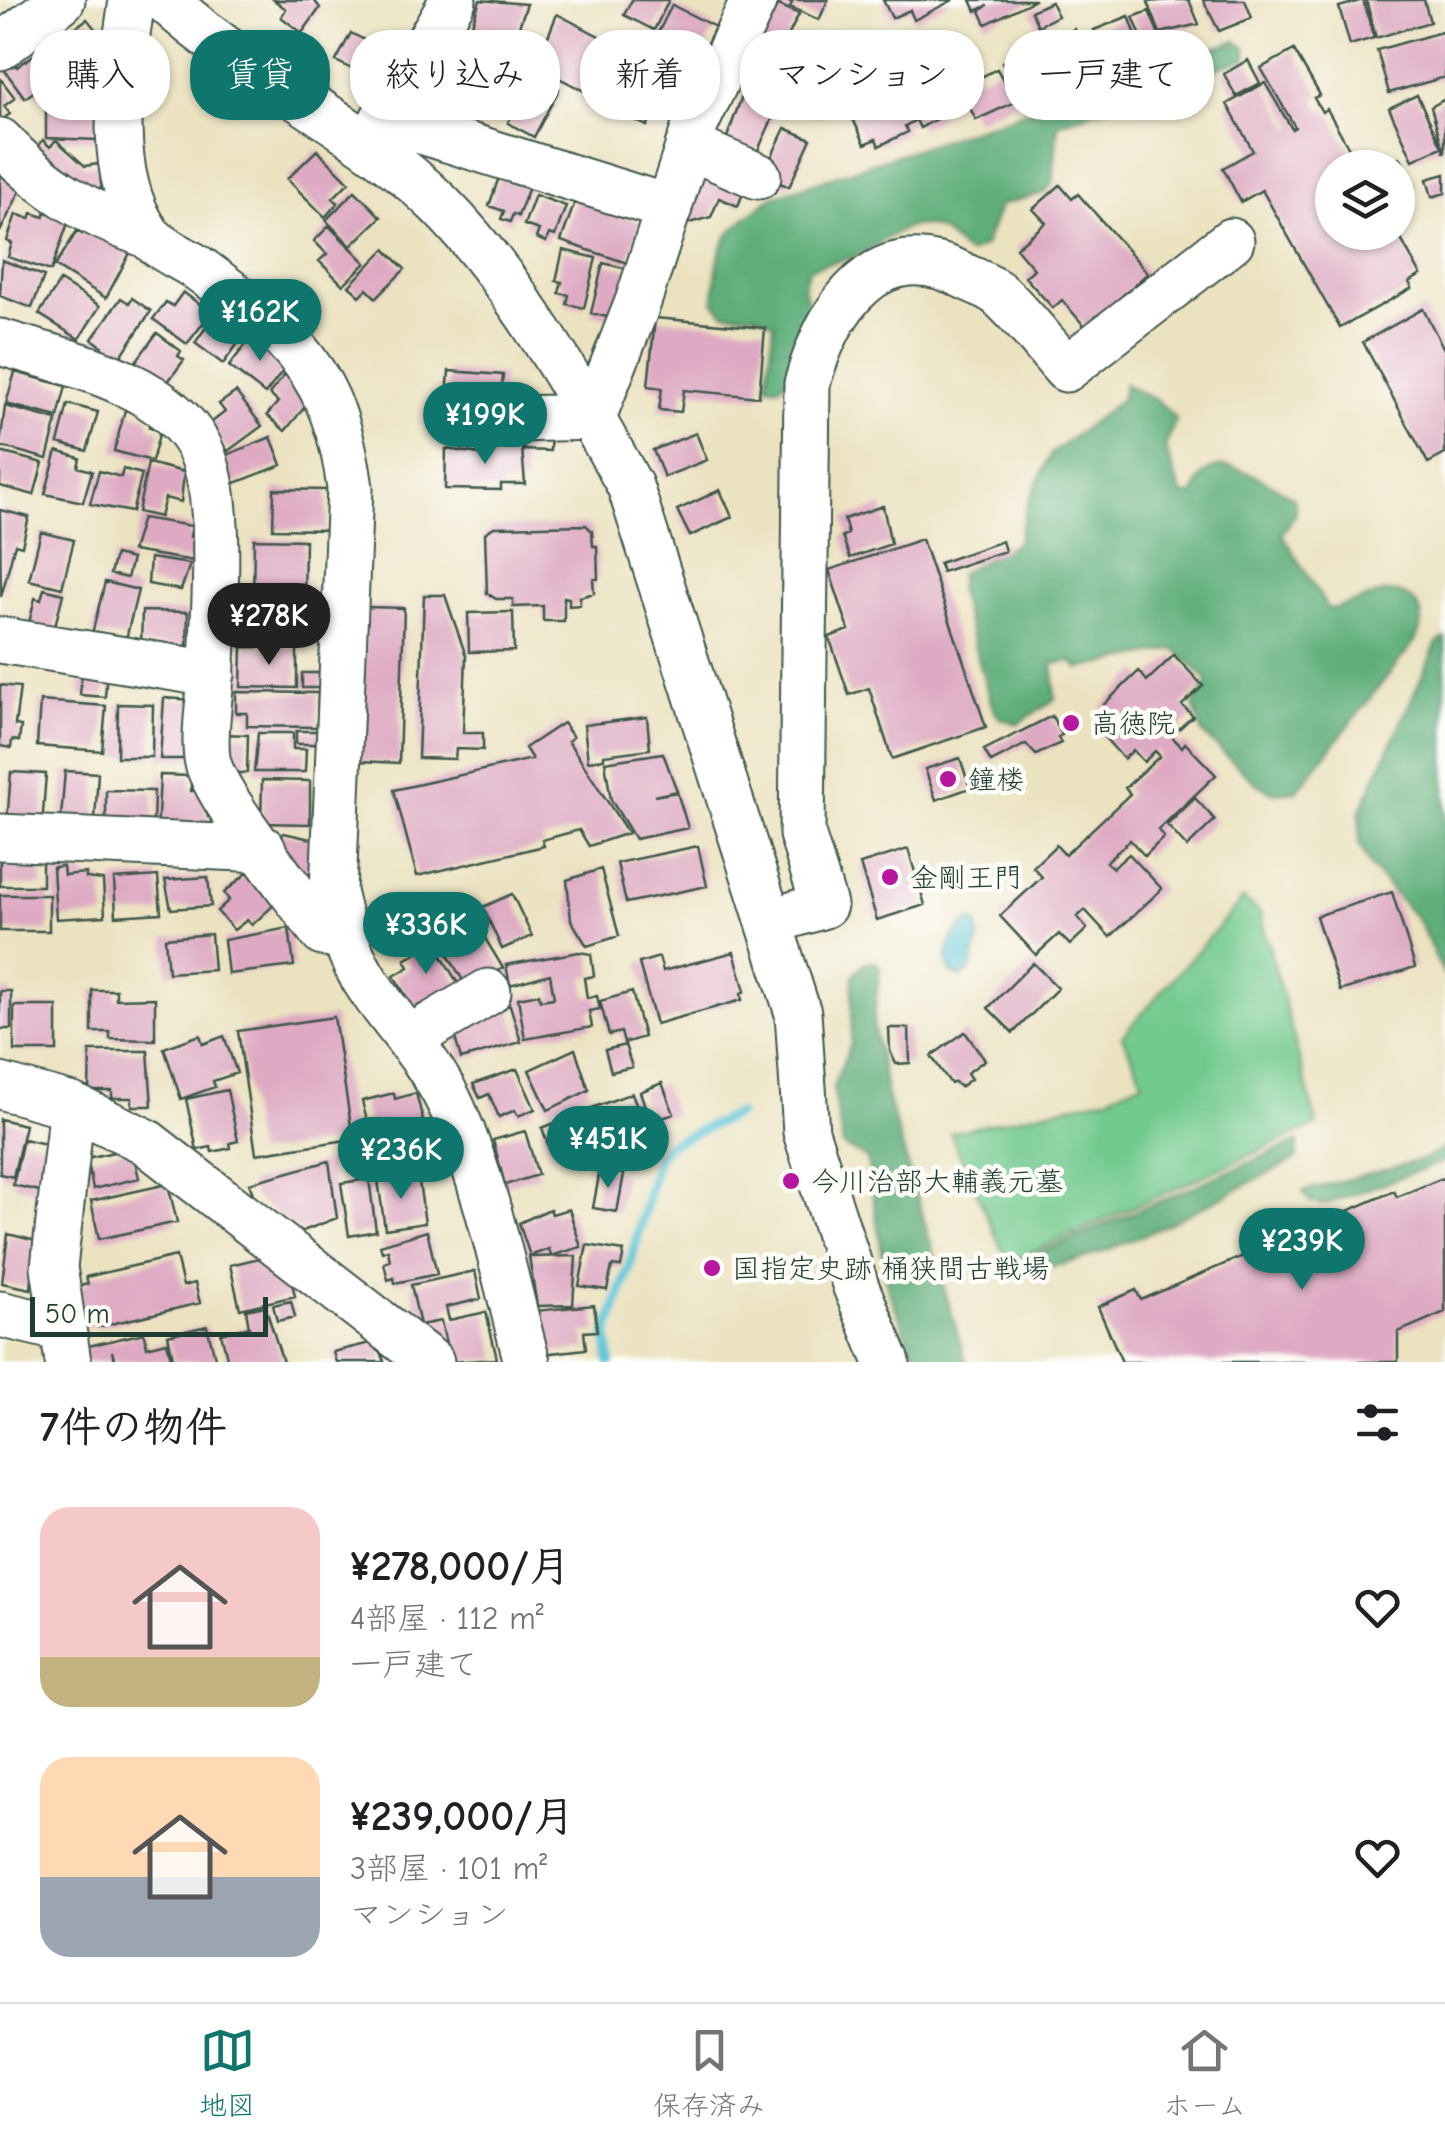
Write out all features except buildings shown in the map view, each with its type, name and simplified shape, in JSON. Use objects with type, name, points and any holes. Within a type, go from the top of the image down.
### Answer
[{"type":"street","points":[[0,48],[62,0]]},
{"type":"street","points":[[132,0],[120,111],[122,148],[125,184],[147,235]]},
{"type":"street","points":[[166,0],[375,133],[519,303],[593,418],[630,486],[798,1013],[806,1132],[856,1287],[887,1362]]},
{"type":"street","points":[[375,133],[452,0]]},
{"type":"street","points":[[593,418],[688,146],[754,0]]},
{"type":"street","points":[[375,133],[668,208]]},
{"type":"street","points":[[0,141],[30,173],[90,215],[147,235],[242,301],[296,346],[328,395],[345,447],[350,488],[334,892],[344,938],[366,984],[410,1038],[453,1110],[475,1170],[527,1362]]},
{"type":"street","points":[[688,146],[758,176]]},
{"type":"street","points":[[769,922],[824,905],[802,834],[807,384],[818,344],[848,294],[875,273],[900,264],[926,262],[950,268],[998,293],[1066,369],[1231,242]]},
{"type":"street","points":[[0,342],[92,370],[136,391],[181,422],[199,447],[209,479],[215,549],[208,762],[323,933],[344,938]]},
{"type":"street","points":[[474,420],[593,418]]},
{"type":"street","points":[[0,640],[212,674]]},
{"type":"street","points":[[0,837],[264,849]]},
{"type":"street","points":[[410,1038],[488,992]]},
{"type":"street","points":[[0,1086],[72,1106],[145,1141],[431,1362]]},
{"type":"street","points":[[66,1345],[54,1266],[72,1106]]},
{"type":"street","points":[[0,1314],[66,1345]]},
{"type":"green space","points":[[1236,41],[1246,49],[1246,58],[1214,69],[1214,48]]},
{"type":"green space","points":[[1004,119],[1069,120],[1058,124],[1053,183],[1044,193],[1000,205],[984,246],[968,254],[945,234],[920,225],[898,232],[853,257],[808,270],[803,289],[810,314],[806,340],[780,387],[767,385],[774,323],[756,314],[724,313],[714,301],[718,263],[726,240],[772,197]]},
{"type":"green space","points":[[1124,384],[1158,401],[1176,419],[1165,447],[1182,494],[1193,496],[1204,474],[1225,467],[1250,473],[1294,498],[1296,513],[1282,534],[1328,609],[1395,593],[1415,603],[1421,612],[1415,641],[1297,791],[1274,793],[1256,783],[1203,734],[1193,705],[1207,686],[1206,679],[1175,649],[1079,669],[1071,661],[1053,664],[1055,699],[1018,724],[1000,718],[993,709],[958,592],[960,573],[1017,543],[1028,503],[1051,454],[1122,399]]},
{"type":"green space","points":[[1445,638],[1445,977],[1419,922],[1371,867],[1359,844],[1360,812],[1437,643]]},
{"type":"green space","points":[[1243,899],[1260,913],[1317,1125],[1008,1263],[950,1133],[1108,1097],[1143,1081],[1122,1036]]},
{"type":"green space","points":[[874,961],[880,967],[873,1024],[887,1096],[966,1362],[918,1362],[888,1290],[867,1159],[843,1146],[833,1087],[851,1043],[853,975],[864,963]]},
{"type":"green space","points":[[1299,1141],[1296,1159],[1164,1226],[1056,1266],[1031,1268],[1028,1263],[1034,1255]]},
{"type":"green space","points":[[1445,1147],[1445,1161],[1324,1205],[1310,1202],[1303,1191],[1426,1159]]},
{"type":"water","points":[[970,921],[977,924],[979,938],[970,971],[961,977],[951,973],[948,951],[954,937]]},
{"type":"waterway","points":[[610,1362],[607,1334],[631,1261],[657,1158],[667,1145],[737,1114]]},
{"type":"place","name":"高徳院","points":[[1071,723]]},
{"type":"place","name":"鐘楼","points":[[948,779]]},
{"type":"place","name":"金剛王門","points":[[890,877]]},
{"type":"place","name":"今川治部大輔義元墓","points":[[791,1181]]},
{"type":"place","name":"国指定史跡 桶狭間古戦場","points":[[712,1268]]}]
